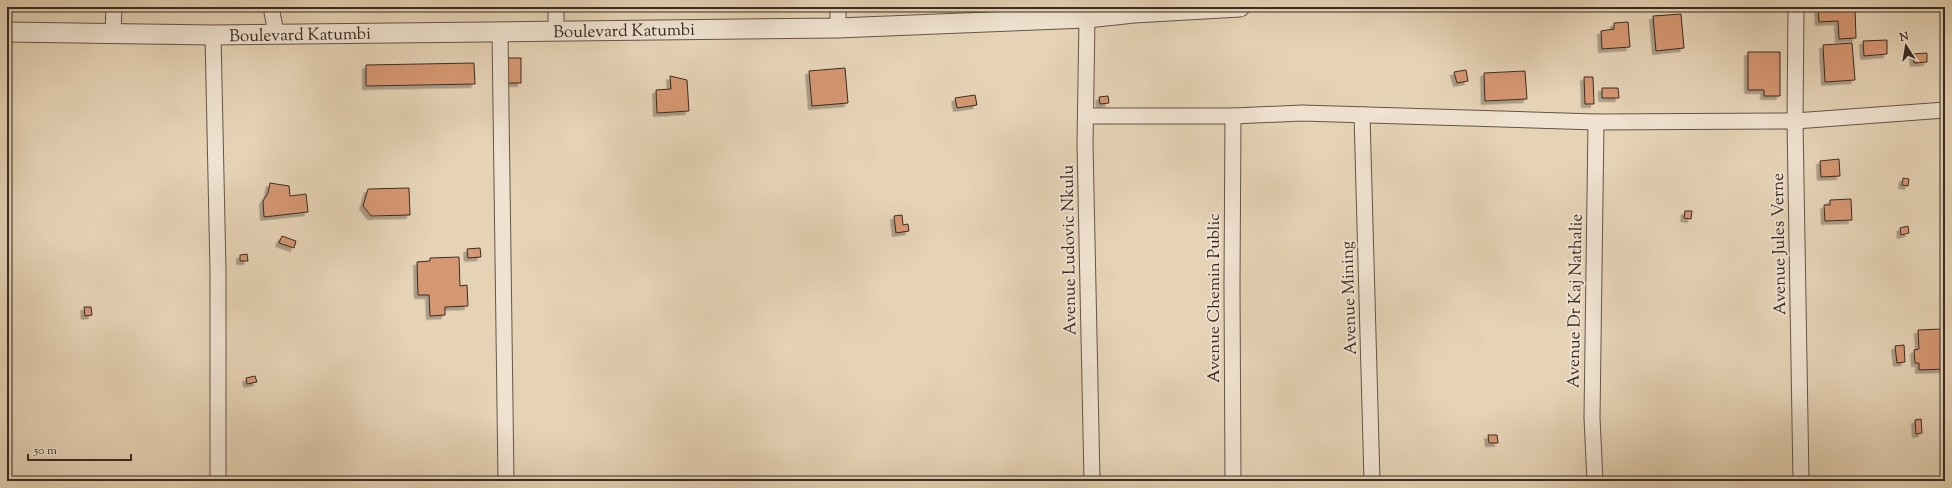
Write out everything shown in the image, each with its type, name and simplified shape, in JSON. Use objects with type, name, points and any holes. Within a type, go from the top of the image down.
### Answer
[{"type":"street","points":[[113,33],[114,7]]},
{"type":"street","points":[[271,7],[276,33]]},
{"type":"street","points":[[556,7],[556,31]]},
{"type":"street","points":[[838,7],[838,28]]},
{"type":"street","name":"Boulevard Katumbi","points":[[7,32],[213,35],[276,33],[838,28],[1087,18],[1134,10],[1240,7]]},
{"type":"street","name":"Avenue Jules Verne","points":[[1796,7],[1795,121],[1801,481]]},
{"type":"street","name":"Avenue Ludovic Nkulu","points":[[1087,18],[1086,116],[1092,481]]},
{"type":"street","points":[[500,31],[506,481]]},
{"type":"street","points":[[213,35],[218,271],[218,481]]},
{"type":"street","points":[[1086,116],[1233,116],[1302,113],[1596,122],[1795,121],[1945,110]]},
{"type":"street","name":"Avenue Mining","points":[[1362,114],[1372,481]]},
{"type":"street","name":"Avenue Chemin Public","points":[[1233,116],[1233,481]]},
{"type":"street","name":"Avenue Dr Kaj Nathalie","points":[[1595,481],[1592,418],[1596,122]]},
{"type":"building","points":[[1855,7],[1856,38],[1839,39],[1838,21],[1819,22],[1818,9]]},
{"type":"building","points":[[1681,14],[1684,48],[1656,51],[1653,16]]},
{"type":"building","points":[[1628,22],[1630,47],[1602,49],[1601,31],[1614,29],[1614,23]]},
{"type":"building","points":[[1887,40],[1887,54],[1864,56],[1863,41]]},
{"type":"building","points":[[1852,43],[1855,80],[1825,82],[1823,45]]},
{"type":"building","points":[[1748,52],[1780,52],[1780,96],[1764,96],[1764,90],[1748,90]]},
{"type":"building","points":[[1927,53],[1927,62],[1914,63],[1913,54]]},
{"type":"building","points":[[507,58],[521,58],[521,83],[507,83]]},
{"type":"building","points":[[474,63],[475,84],[366,86],[366,65]]},
{"type":"building","points":[[845,68],[848,103],[812,106],[809,71]]},
{"type":"building","points":[[1466,70],[1468,81],[1457,83],[1454,72]]},
{"type":"building","points":[[1525,71],[1527,99],[1485,101],[1484,73]]},
{"type":"building","points":[[670,76],[687,80],[689,111],[657,113],[656,90],[671,89]]},
{"type":"building","points":[[1584,77],[1593,77],[1594,104],[1585,104]]},
{"type":"building","points":[[1602,88],[1618,88],[1619,98],[1602,98]]},
{"type":"building","points":[[975,95],[977,105],[957,108],[955,98]]},
{"type":"building","points":[[1108,96],[1109,103],[1100,104],[1099,97]]},
{"type":"building","points":[[1839,159],[1840,176],[1821,177],[1820,161]]},
{"type":"building","points":[[1903,178],[1909,179],[1908,186],[1902,185]]},
{"type":"building","points":[[270,183],[289,186],[290,196],[306,194],[308,212],[264,217],[263,201],[268,193]]},
{"type":"building","points":[[409,188],[410,215],[371,216],[363,206],[368,189]]},
{"type":"building","points":[[1851,199],[1852,220],[1825,221],[1824,205],[1830,205],[1830,200]]},
{"type":"building","points":[[1685,211],[1692,211],[1691,219],[1684,218]]},
{"type":"building","points":[[902,215],[903,225],[908,224],[909,231],[896,233],[894,216]]},
{"type":"building","points":[[1908,226],[1909,233],[1901,235],[1900,228]]},
{"type":"building","points":[[282,236],[296,241],[294,248],[279,243]]},
{"type":"building","points":[[480,248],[481,257],[468,258],[467,249]]},
{"type":"building","points":[[247,254],[248,261],[240,261],[240,255]]},
{"type":"building","points":[[459,257],[460,286],[467,285],[468,306],[445,307],[445,315],[430,316],[429,295],[418,295],[417,262],[430,261],[430,258]]},
{"type":"building","points":[[84,307],[91,307],[92,315],[85,316]]},
{"type":"building","points":[[1942,329],[1943,348],[1945,348],[1944,369],[1919,370],[1919,363],[1915,363],[1914,350],[1919,349],[1918,330]]},
{"type":"building","points":[[1904,345],[1905,362],[1897,363],[1895,346]]},
{"type":"building","points":[[255,376],[257,382],[247,384],[246,378]]},
{"type":"building","points":[[1921,419],[1922,433],[1916,434],[1915,420]]},
{"type":"building","points":[[1488,435],[1497,435],[1498,443],[1489,443]]}]
